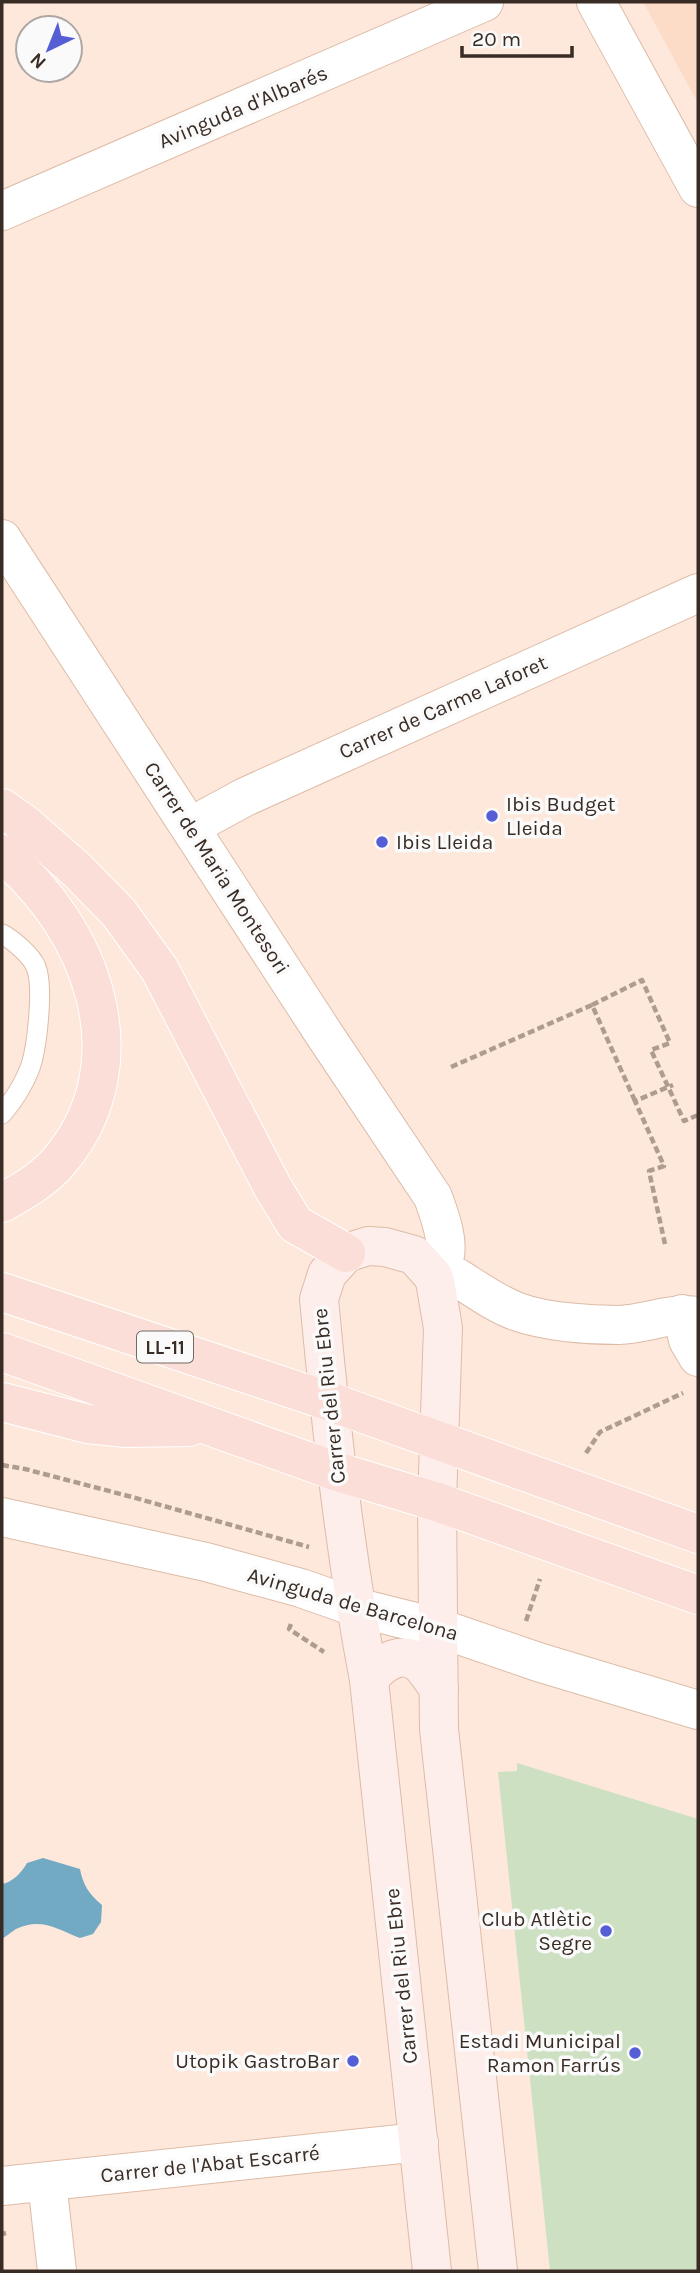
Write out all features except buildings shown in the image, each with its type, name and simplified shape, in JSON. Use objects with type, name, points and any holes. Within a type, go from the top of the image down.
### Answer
[{"type":"main road","points":[[2,808],[26,825],[78,871],[119,913],[160,970],[272,1186],[295,1224],[346,1253]]},
{"type":"main road","points":[[2,854],[44,895],[69,931],[87,971],[94,995],[99,1018],[102,1060],[95,1098],[79,1134],[60,1161],[34,1184],[2,1203]]},
{"type":"main road","name":"LL-11","points":[[2,1292],[328,1401],[698,1534]]},
{"type":"main road","points":[[2,1352],[335,1471],[437,1502],[698,1595]]},
{"type":"main road","points":[[2,1402],[88,1424],[126,1429],[208,1426]]},
{"type":"street","name":"Avinguda d'Albarés","points":[[2,211],[484,2]]},
{"type":"street","points":[[596,2],[698,188]]},
{"type":"street","name":"Carrer de Maria Montesori","points":[[2,539],[433,1197],[445,1239],[444,1261],[434,1278]]},
{"type":"street","name":"Carrer de Carme Laforet","points":[[192,828],[245,797],[698,593]]},
{"type":"street","points":[[398,1250],[422,1220],[433,1197]]},
{"type":"street","points":[[346,1253],[368,1246],[386,1247],[414,1255],[434,1278],[443,1328],[437,1502],[439,1729],[498,2271]]},
{"type":"street","name":"Carrer del Riu Ebre","points":[[346,1253],[327,1275],[318,1299],[335,1471],[369,1680],[432,2271]]},
{"type":"street","points":[[434,1278],[453,1276],[502,1305],[519,1313],[542,1318],[620,1325],[693,1309],[688,1340],[692,1374]]},
{"type":"street","points":[[443,1328],[474,1312],[502,1305]]},
{"type":"street","name":"Avinguda de Barcelona","points":[[2,1517],[205,1562],[301,1588],[355,1607],[439,1628],[538,1662],[698,1710]]},
{"type":"street","points":[[369,1680],[384,1663],[401,1657],[420,1664],[439,1689]]},
{"type":"street","name":"Carrer de l'Abat Escarré","points":[[2,2186],[419,2141]]},
{"type":"street","points":[[47,2182],[57,2271]]},
{"type":"lane","points":[[2,934],[12,939],[36,965],[40,991],[30,1066],[16,1098],[2,1114]]},
{"type":"path","points":[[451,1067],[642,980],[670,1043],[651,1051],[671,1085],[684,1121],[698,1115]]},
{"type":"path","points":[[592,1005],[664,1166],[649,1171],[666,1244]]},
{"type":"path","points":[[635,1101],[671,1085]]},
{"type":"path","points":[[596,1438],[600,1432],[692,1374]]},
{"type":"shaded area","points":[[643,2],[698,2],[698,103]]},
{"type":"green space","name":"Club Atlètic Segre","points":[[517,1763],[698,1819],[698,2271],[550,2271],[498,1772],[517,1771]]},
{"type":"water","points":[[43,1858],[80,1869],[87,1889],[102,1905],[101,1922],[93,1934],[80,1938],[49,1926],[33,1924],[16,1929],[2,1939],[2,1884],[17,1876],[27,1863]]},
{"type":"place","name":"Ibis Budget Lleida","points":[[492,816]]},
{"type":"place","name":"Ibis Lleida","points":[[382,842]]},
{"type":"place","name":"Club Atlètic Segre","points":[[606,1931]]},
{"type":"place","name":"Estadi Municipal Ramon Farrús","points":[[635,2053]]},
{"type":"place","name":"Utopik GastroBar","points":[[353,2061]]}]
